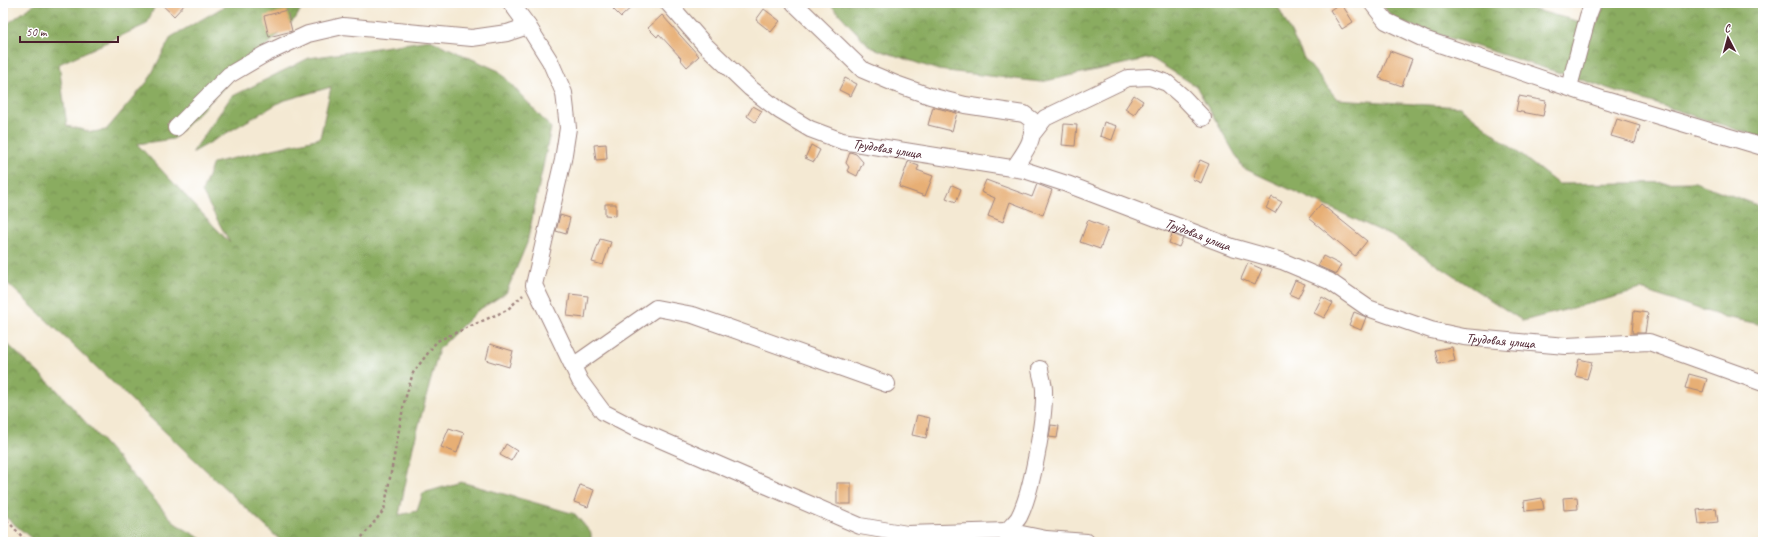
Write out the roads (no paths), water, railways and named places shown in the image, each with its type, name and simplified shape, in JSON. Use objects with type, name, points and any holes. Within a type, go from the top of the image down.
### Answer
[{"type":"street","points":[[511,3],[528,26],[550,62],[564,93],[568,128],[564,160],[534,285],[580,381],[603,412],[643,432],[860,526],[907,534],[1007,531],[1046,539],[1087,542]]},
{"type":"street","name":"Трудовая улица","points":[[668,3],[705,45],[750,88],[780,111],[810,129],[842,141],[1024,170],[1067,184],[1232,247],[1282,261],[1328,281],[1368,308],[1431,330],[1464,337],[1566,346],[1649,342],[1763,383]]},
{"type":"street","points":[[794,3],[863,70],[930,96],[965,105],[1024,114],[1032,120],[1034,132]]},
{"type":"street","points":[[1372,3],[1386,21],[1424,39],[1605,100],[1763,147]]},
{"type":"street","points":[[1569,87],[1594,3]]},
{"type":"street","points":[[176,128],[229,75],[265,54],[308,34],[343,26],[472,38],[507,33],[528,26]]},
{"type":"street","points":[[1014,168],[1030,145],[1034,132],[1045,118],[1128,78],[1150,77],[1167,83],[1203,118]]},
{"type":"street","points":[[573,366],[656,308],[692,315],[887,384]]},
{"type":"street","points":[[1007,531],[1019,517],[1027,497],[1038,446],[1043,413],[1044,389],[1040,369]]}]
